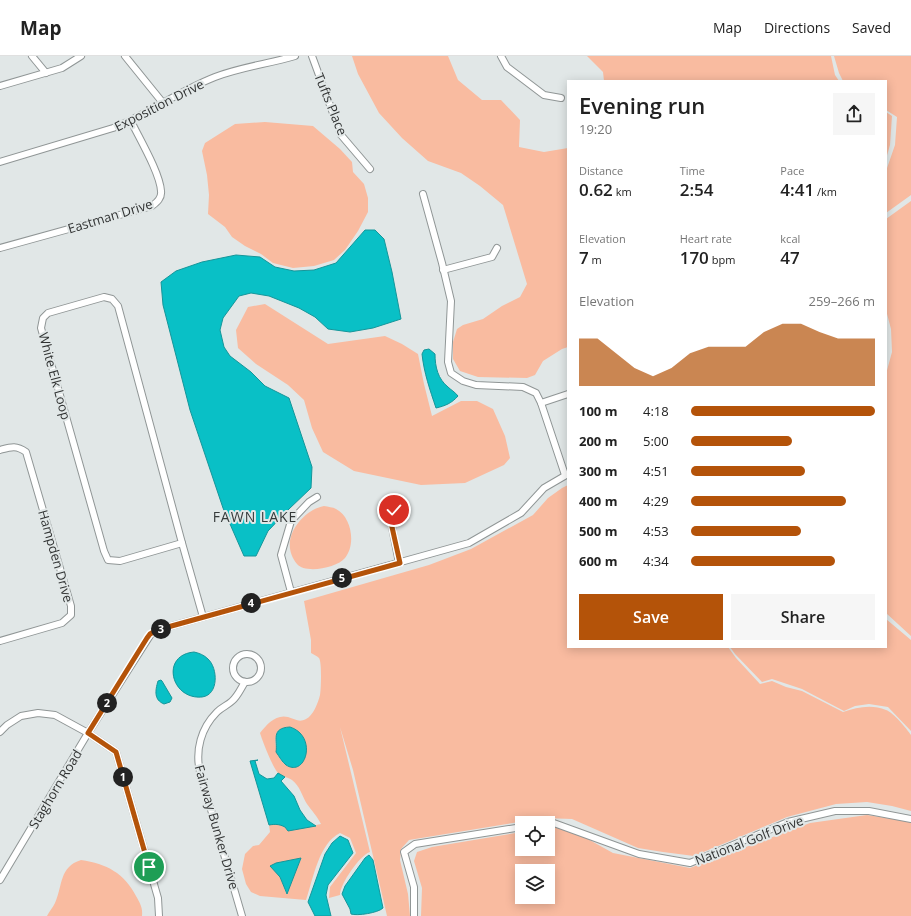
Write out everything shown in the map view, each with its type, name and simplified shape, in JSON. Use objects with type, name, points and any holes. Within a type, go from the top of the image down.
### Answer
[{"type":"street","points":[[32,56],[46,73]]},
{"type":"street","points":[[0,86],[62,68],[73,63],[81,56]]},
{"type":"street","points":[[125,56],[163,103]]},
{"type":"street","name":"Exposition Drive","points":[[0,162],[95,134],[131,121],[196,85],[234,70],[295,56]]},
{"type":"street","name":"Tufts Place","points":[[312,56],[341,135],[370,169]]},
{"type":"street","points":[[501,56],[507,67],[544,95],[561,98]]},
{"type":"street","name":"Eastman Drive","points":[[0,248],[152,206],[158,201],[161,192],[157,176],[131,121]]},
{"type":"street","points":[[423,194],[451,301],[448,362],[452,373],[463,381],[476,385],[523,387],[536,393],[541,403],[566,475]]},
{"type":"street","points":[[443,270],[492,257],[498,248]]},
{"type":"street","name":"White Elk Loop","points":[[182,543],[120,561],[108,560],[104,551],[42,328],[43,318],[48,313],[104,297],[112,299],[118,306],[203,617]]},
{"type":"street","points":[[541,403],[567,394]]},
{"type":"street","name":"Hampden Drive","points":[[0,450],[20,447],[26,452],[71,606],[71,615],[62,623],[0,641]]},
{"type":"street","name":"Staghorn Road","points":[[0,880],[88,733],[150,634],[157,630],[469,543],[522,513],[544,488],[566,475]]},
{"type":"street","points":[[291,592],[280,555],[291,521],[309,502],[317,497]]},
{"type":"street","points":[[394,510],[392,527],[400,563]]},
{"type":"street","name":"Fairway Bunker Drive","points":[[242,916],[200,772],[198,756],[201,735],[206,726],[218,710],[232,701],[245,682],[249,682],[257,678],[261,670],[259,661],[252,655],[247,654],[238,657],[233,665],[234,674],[240,681],[245,682]]},
{"type":"street","points":[[0,732],[7,725],[21,716],[38,713],[55,715],[88,733],[116,752],[158,898],[159,916]]},
{"type":"street","name":"National Golf Drive","points":[[555,823],[639,854],[690,863],[788,822],[835,811],[869,811],[911,819]]},
{"type":"street","points":[[414,916],[414,887],[404,852],[415,844],[515,827]]},
{"type":"shaded area","points":[[352,56],[448,56],[458,80],[482,100],[501,100],[520,120],[519,147],[544,152],[567,148],[567,347],[543,361],[535,375],[527,378],[478,377],[460,371],[453,359],[453,342],[457,329],[463,325],[483,319],[502,306],[520,297],[527,284],[503,205],[461,173],[428,161],[402,138],[379,113],[358,74]]},
{"type":"shaded area","points":[[587,56],[831,56],[835,75],[838,80],[604,80],[603,72]]},
{"type":"shaded area","points":[[834,56],[911,56],[911,195],[887,212],[887,168],[895,145],[897,117],[887,111],[887,80],[842,80]]},
{"type":"shaded area","points":[[887,113],[892,116],[890,145],[887,156]]},
{"type":"shaded area","points":[[265,122],[313,126],[340,149],[352,162],[353,172],[364,184],[368,198],[368,212],[358,231],[345,250],[334,260],[314,266],[293,268],[273,263],[232,237],[225,227],[208,214],[209,195],[202,151],[205,143],[235,124]]},
{"type":"shaded area","points":[[911,201],[911,636],[887,614],[887,370],[892,352],[891,329],[887,314],[887,218]]},
{"type":"shaded area","points":[[265,304],[328,344],[385,336],[418,354],[432,416],[461,401],[477,401],[493,409],[505,436],[510,458],[504,465],[465,483],[421,485],[354,471],[323,452],[312,428],[304,400],[288,385],[256,364],[238,348],[236,330],[248,307]]},
{"type":"shaded area","points":[[567,486],[567,648],[729,648],[760,684],[772,681],[786,687],[802,691],[843,712],[864,707],[875,707],[889,711],[911,735],[911,811],[867,802],[836,804],[787,817],[694,856],[638,848],[572,819],[555,818],[555,816],[515,816],[515,823],[409,840],[401,849],[400,860],[408,894],[410,916],[387,916],[353,770],[340,727],[370,852],[361,858],[351,870],[343,884],[340,895],[329,898],[330,887],[356,853],[350,838],[340,833],[333,838],[322,853],[314,872],[306,900],[260,896],[251,892],[246,884],[242,869],[245,854],[253,846],[259,845],[270,832],[269,825],[281,825],[288,831],[321,824],[307,804],[295,782],[278,773],[268,754],[260,733],[276,718],[284,716],[299,721],[306,719],[313,712],[318,702],[321,688],[321,665],[319,658],[311,653],[311,640],[304,601],[429,565],[471,549],[533,515],[548,498]],"holes":[[[290,727],[297,730],[301,765],[291,767],[286,765],[279,758],[276,747],[277,732]],[[301,859],[286,893],[280,877],[270,866]]]},
{"type":"shaded area","points":[[324,506],[336,509],[346,518],[351,532],[350,546],[345,558],[341,562],[328,567],[307,569],[297,564],[292,557],[290,541],[295,527],[300,520],[315,509]]},
{"type":"shaded area","points":[[887,620],[911,640],[911,731],[888,707],[869,704],[855,706],[844,711],[802,689],[772,679],[762,682],[731,648],[887,648]]},
{"type":"shaded area","points":[[867,815],[911,822],[911,916],[421,916],[422,888],[414,861],[417,852],[432,847],[515,833],[515,856],[555,856],[555,828],[577,833],[613,853],[690,868],[810,823]]},
{"type":"shaded area","points":[[81,860],[107,867],[126,881],[139,901],[142,908],[142,916],[47,916],[58,896],[65,872],[74,863]]},
{"type":"water","points":[[365,230],[375,230],[384,239],[401,319],[373,328],[350,332],[328,329],[315,317],[299,308],[269,296],[251,293],[239,296],[223,318],[220,330],[224,347],[230,356],[251,372],[265,386],[289,398],[312,467],[311,488],[268,531],[256,556],[244,556],[223,508],[190,410],[163,305],[161,282],[176,271],[202,262],[236,255],[260,257],[275,267],[294,271],[314,270],[336,263]]},
{"type":"water","points":[[429,349],[435,354],[436,368],[439,376],[458,396],[448,404],[436,408],[429,388],[422,354],[424,350]]},
{"type":"water","points":[[194,652],[205,656],[214,668],[215,681],[212,691],[208,695],[202,697],[191,696],[183,692],[177,685],[174,677],[173,668],[177,661],[183,655]]},
{"type":"water","points":[[161,680],[172,698],[170,702],[164,704],[158,700],[156,695],[158,681]]},
{"type":"water","points":[[290,727],[299,732],[304,739],[306,746],[306,754],[303,761],[299,766],[293,767],[286,765],[276,752],[277,732],[284,728]]},
{"type":"water","points":[[258,760],[255,761],[259,774],[267,779],[274,778],[278,773],[285,777],[281,781],[294,796],[300,810],[307,820],[316,826],[288,831],[281,825],[269,825],[250,761]]},
{"type":"water","points":[[340,836],[348,840],[353,853],[328,885],[326,895],[331,916],[315,916],[308,902],[325,854],[332,843]]},
{"type":"water","points":[[369,855],[373,860],[383,908],[367,914],[351,914],[342,894],[345,886],[365,858]]},
{"type":"water","points":[[301,858],[287,894],[280,877],[270,866],[276,863]]},
{"type":"district","name":"FAWN LAKE","points":[[255,517]]},
{"type":"route","points":[[149,867],[116,752],[88,733],[147,638],[150,634],[157,630],[400,563],[392,527],[394,510]]}]
